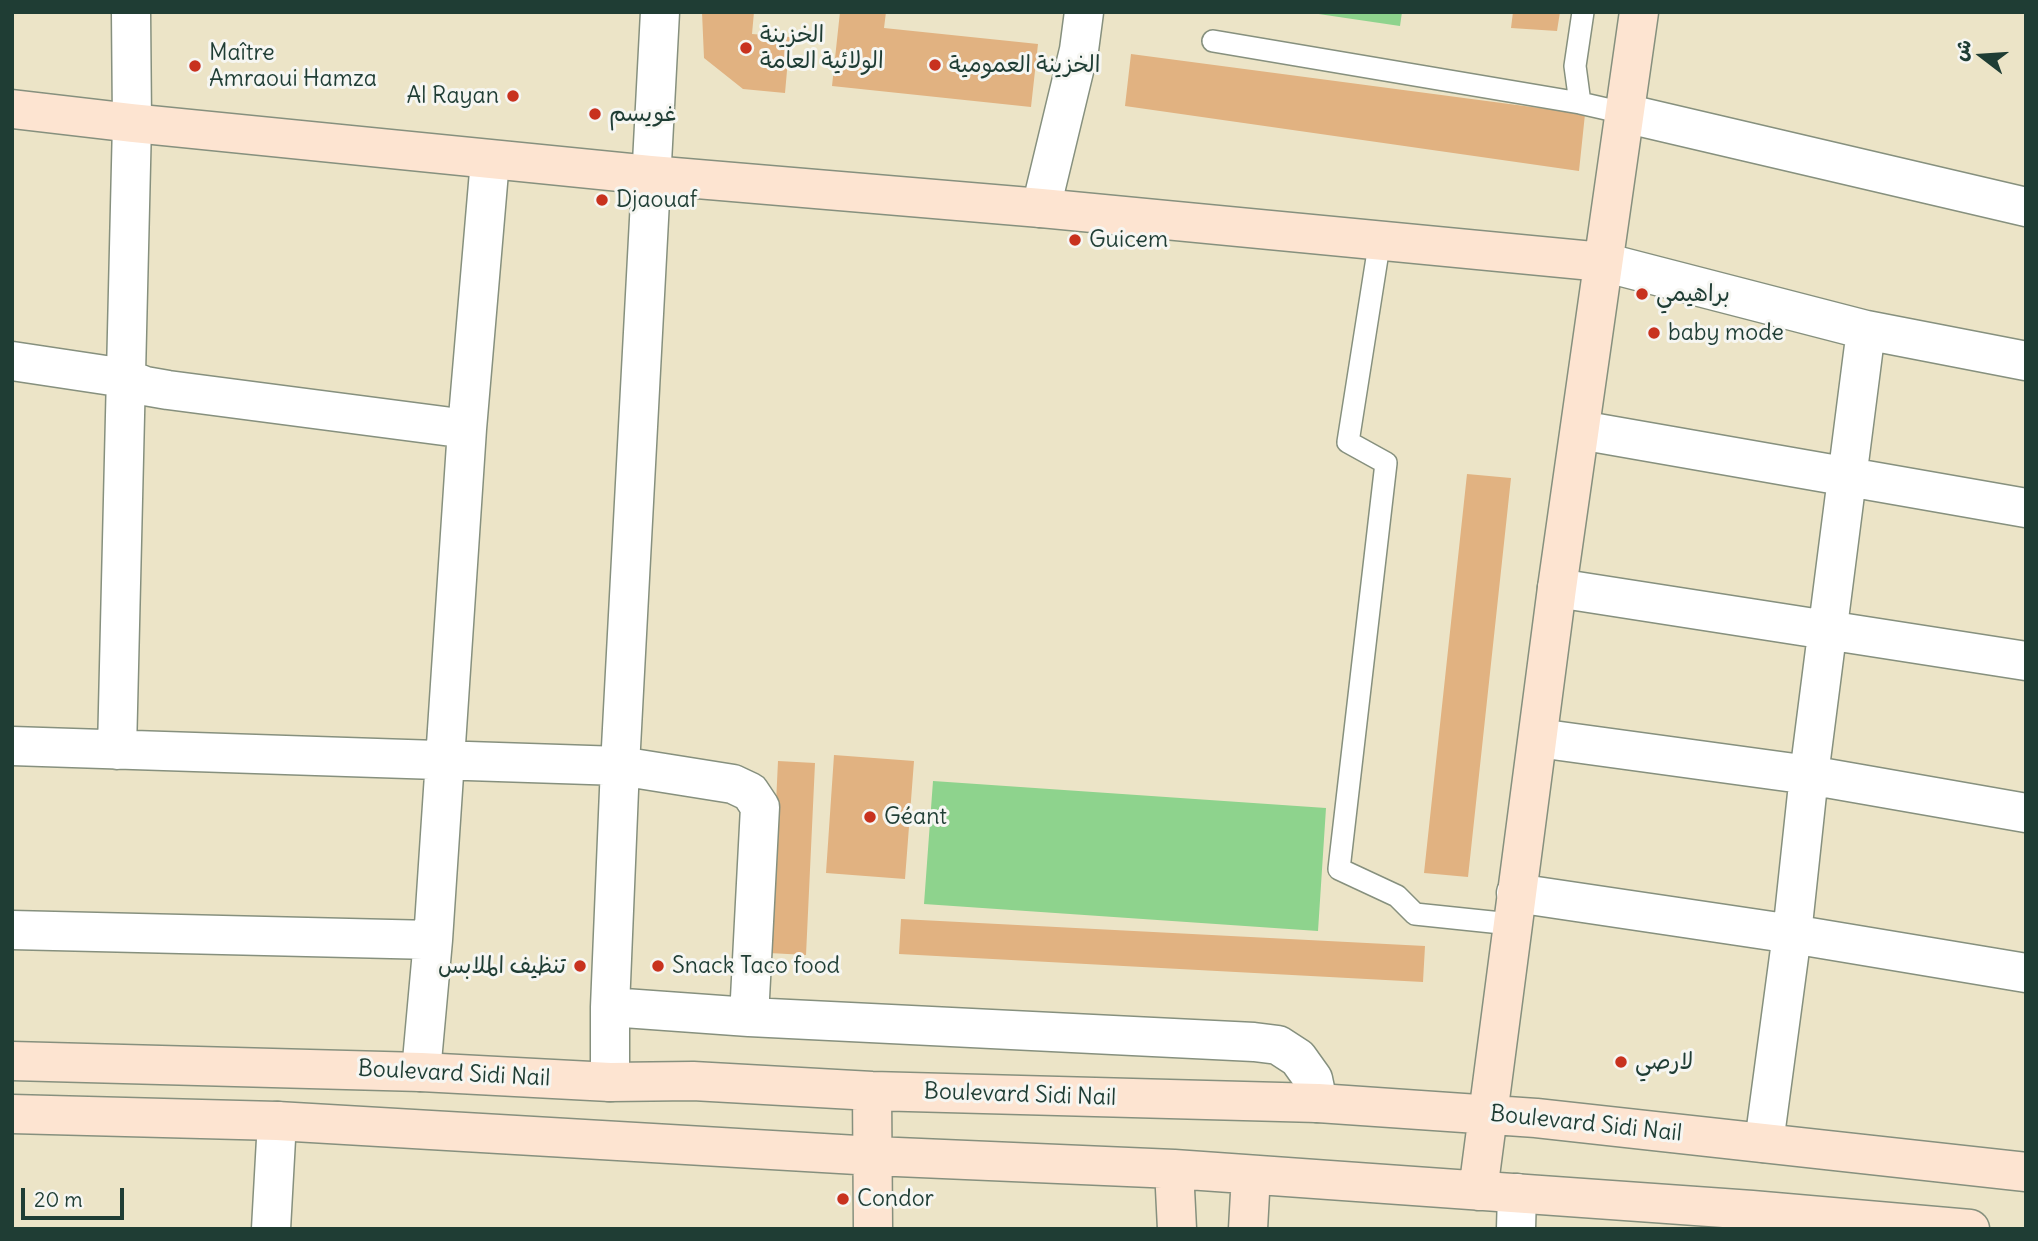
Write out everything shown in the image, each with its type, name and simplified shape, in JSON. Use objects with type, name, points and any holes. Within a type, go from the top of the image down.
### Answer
[{"type":"main road","points":[[1478,1191],[1557,587],[1639,12]]},
{"type":"main road","points":[[12,108],[490,160],[1380,239],[1603,262]]},
{"type":"main road","name":"Boulevard Sidi Nail","points":[[12,1061],[421,1072],[610,1082],[694,1081],[872,1091],[1318,1103],[1488,1114],[2026,1172]]},
{"type":"main road","points":[[872,1091],[873,1229]]},
{"type":"main road","points":[[12,1114],[277,1121],[874,1156],[1174,1169],[1478,1191],[1516,1211],[1752,1210],[1970,1229]]},
{"type":"main road","points":[[1174,1169],[1177,1229]]},
{"type":"main road","points":[[1248,1229],[1251,1175]]},
{"type":"street","points":[[117,750],[132,123],[131,12]]},
{"type":"street","points":[[610,1082],[610,1007],[620,766],[660,12]]},
{"type":"street","points":[[1041,208],[1079,50],[1084,12]]},
{"type":"street","points":[[1624,113],[2026,207]]},
{"type":"street","points":[[421,1072],[433,940],[443,758],[467,429],[490,160]]},
{"type":"street","points":[[1603,262],[1866,330],[2026,361]]},
{"type":"street","points":[[1764,1143],[1792,934],[1826,631],[1866,330]]},
{"type":"street","points":[[12,361],[125,378],[145,386],[168,390],[467,429]]},
{"type":"street","points":[[1580,430],[2026,508]]},
{"type":"street","points":[[1557,587],[2026,662]]},
{"type":"street","points":[[1538,738],[1809,775],[2026,813]]},
{"type":"street","points":[[12,746],[443,758],[620,766],[733,783],[750,792],[760,807],[749,1017]]},
{"type":"street","points":[[1514,909],[1792,934],[2026,973]]},
{"type":"street","points":[[12,930],[433,940]]},
{"type":"street","points":[[610,1007],[1278,1045],[1298,1058],[1313,1079],[1318,1103]]},
{"type":"street","points":[[271,1229],[277,1121]]},
{"type":"lane","points":[[1580,103],[1575,66],[1584,12]]},
{"type":"lane","points":[[1213,41],[1580,103],[1624,113]]},
{"type":"lane","points":[[1380,239],[1348,442],[1386,463],[1339,869],[1397,896],[1415,914],[1514,909]]},
{"type":"green space","points":[[1305,12],[1402,12],[1400,26]]},
{"type":"green space","points":[[933,781],[1326,808],[1318,931],[924,904]]},
{"type":"building","name":"الخزينة الولائية العامة","points":[[702,12],[754,12],[752,34],[790,37],[785,93],[743,89],[704,58]]},
{"type":"building","name":"الخزينة العمومية","points":[[840,12],[886,12],[884,28],[1038,44],[1031,107],[832,86]]},
{"type":"building","points":[[1513,12],[1560,12],[1557,31],[1511,28]]},
{"type":"building","points":[[1131,54],[1585,114],[1579,171],[1125,106]]},
{"type":"building","points":[[1467,474],[1511,478],[1468,877],[1424,873]]},
{"type":"building","name":"Géant","points":[[834,755],[914,761],[905,879],[826,873]]},
{"type":"building","points":[[778,761],[815,763],[806,955],[769,953]]},
{"type":"building","points":[[901,919],[1425,946],[1423,982],[899,954]]},
{"type":"place","name":"الخزينة الولائية العامة","points":[[746,48]]},
{"type":"place","name":"الخزينة العمومية","points":[[935,65]]},
{"type":"place","name":"Maître Amraoui Hamza","points":[[195,66]]},
{"type":"place","name":"Al Rayan","points":[[513,96]]},
{"type":"place","name":"غويسم","points":[[595,114]]},
{"type":"place","name":"Djaouaf","points":[[602,200]]},
{"type":"place","name":"Guicem","points":[[1075,240]]},
{"type":"place","name":"براهيمي","points":[[1642,294]]},
{"type":"place","name":"baby mode","points":[[1654,333]]},
{"type":"place","name":"Géant","points":[[870,817]]},
{"type":"place","name":"تنظيف الملابس","points":[[580,966]]},
{"type":"place","name":"Snack Taco food","points":[[658,966]]},
{"type":"place","name":"لارصي","points":[[1621,1062]]},
{"type":"place","name":"Condor","points":[[843,1199]]}]
